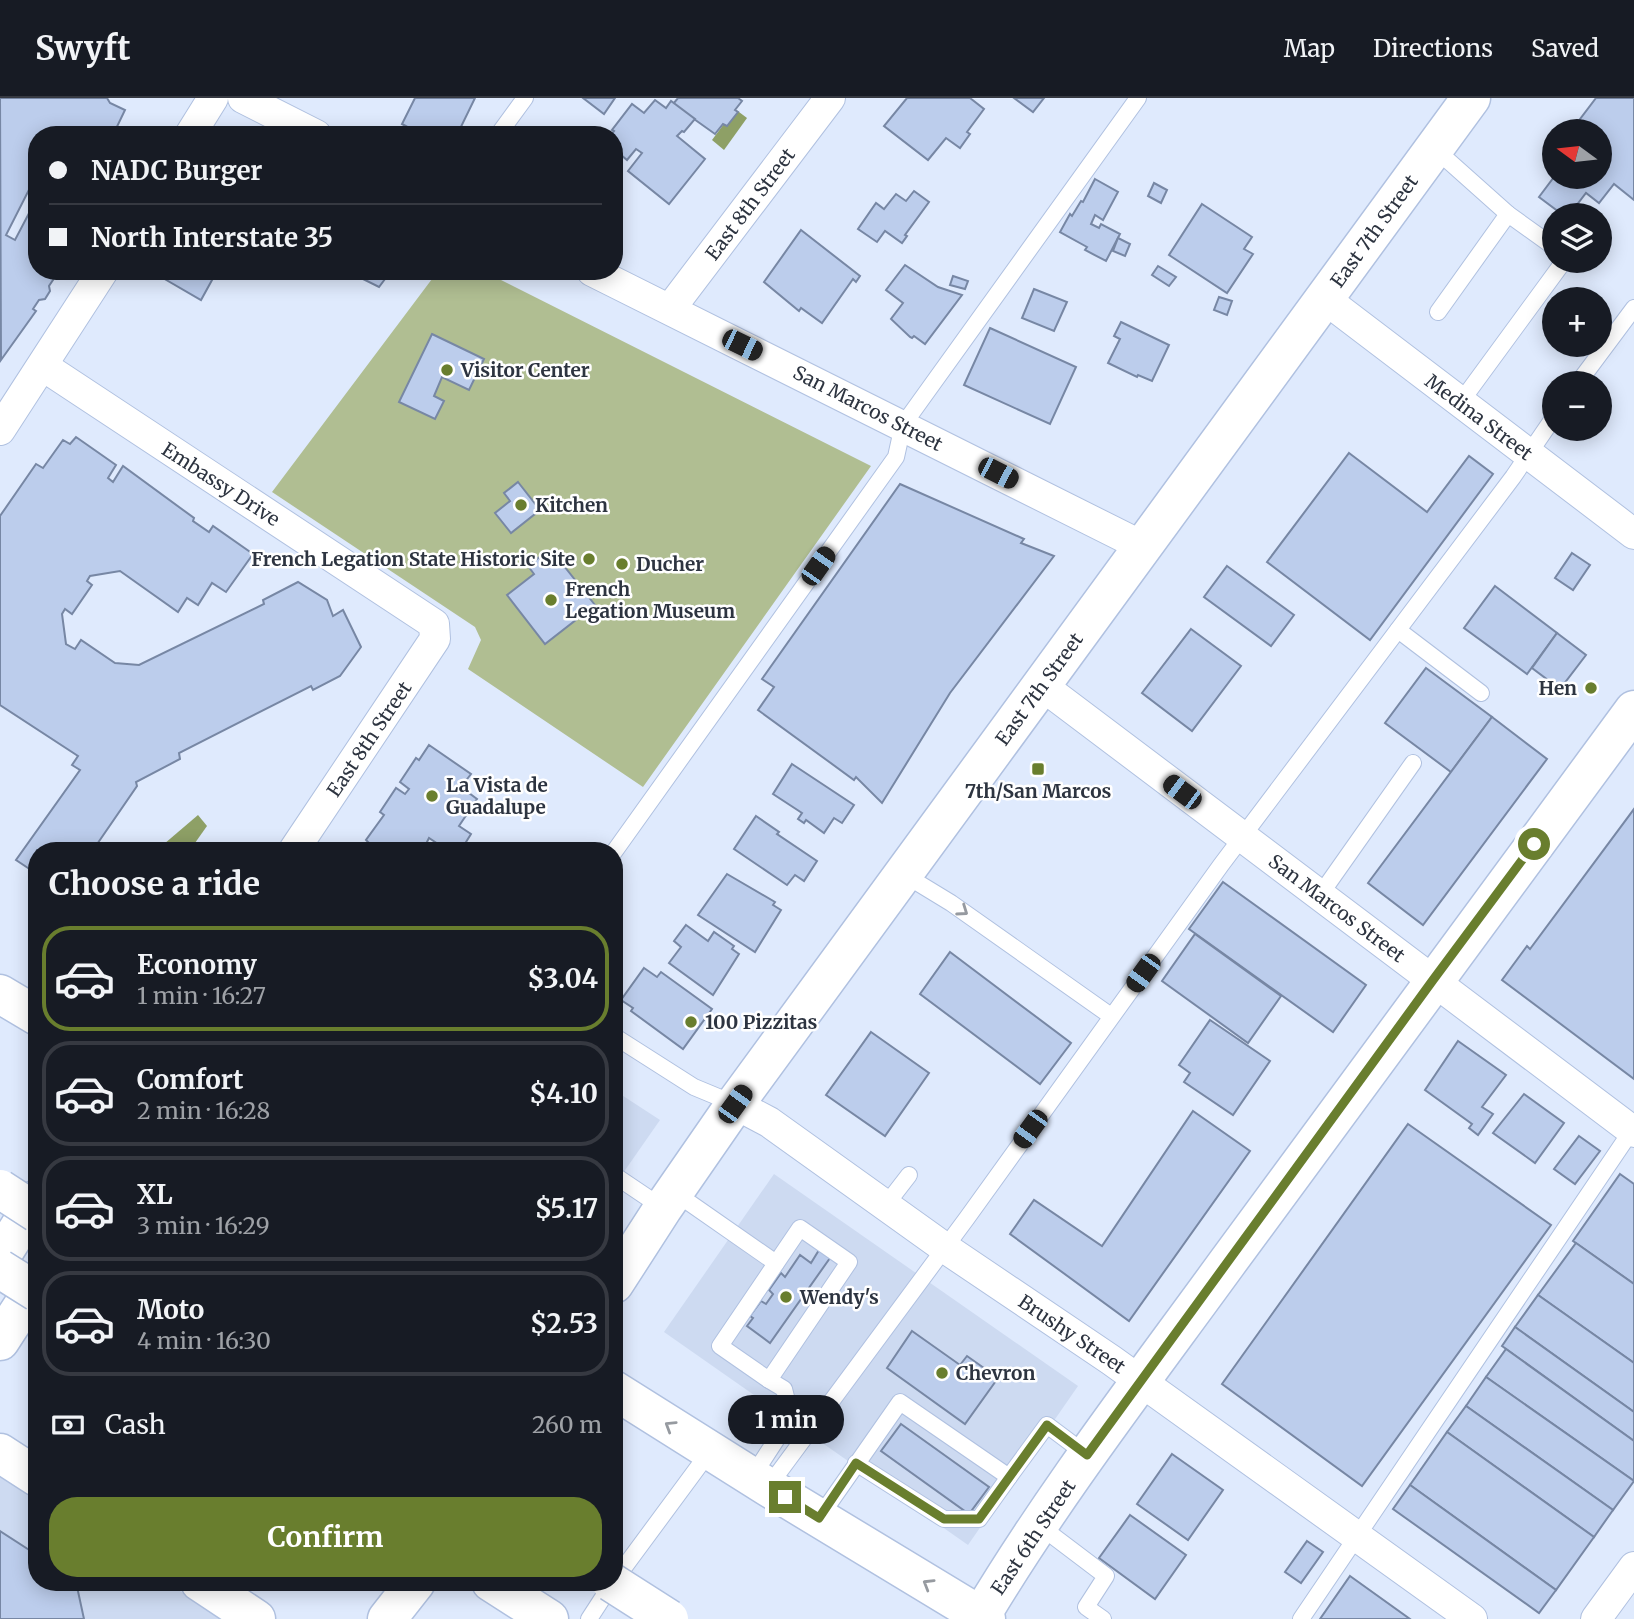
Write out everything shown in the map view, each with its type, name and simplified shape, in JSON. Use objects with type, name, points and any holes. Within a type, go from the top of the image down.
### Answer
[{"type":"main road","name":"East 7th Street","points":[[623,1270],[735,1104],[1471,98]]},
{"type":"main road","name":"East 6th Street","points":[[983,1618],[1087,1455],[1140,1381],[1634,710]]},
{"type":"main road","points":[[0,994],[28,1011]]},
{"type":"main road","points":[[0,1189],[28,1207]]},
{"type":"main road","points":[[0,1258],[28,1213]]},
{"type":"main road","points":[[0,1269],[28,1286]]},
{"type":"main road","points":[[0,1341],[28,1298]]},
{"type":"main road","points":[[623,1396],[983,1618]]},
{"type":"main road","points":[[0,1453],[28,1471]]},
{"type":"main road","points":[[623,1589],[669,1619]]},
{"type":"main road","points":[[214,1591],[256,1619]]},
{"type":"main road","points":[[386,1619],[400,1591]]},
{"type":"main road","points":[[386,1619],[409,1591]]},
{"type":"main road","points":[[505,1591],[549,1619]]},
{"type":"street","points":[[196,126],[213,98]]},
{"type":"street","points":[[243,98],[298,126]]},
{"type":"street","name":"East 8th Street","points":[[670,309],[830,98]]},
{"type":"street","points":[[0,430],[97,280]]},
{"type":"street","name":"San Marcos Street","points":[[610,280],[1143,547]]},
{"type":"street","name":"Medina Street","points":[[1325,299],[1634,534]]},
{"type":"street","name":"Embassy Drive","points":[[43,366],[434,624]]},
{"type":"street","name":"East 8th Street","points":[[299,842],[436,639],[434,624]]},
{"type":"street","name":"San Marcos Street","points":[[1041,685],[1633,1131]]},
{"type":"street","name":"Brushy Street","points":[[735,1104],[769,1122],[945,1248],[1140,1381],[1472,1619]]},
{"type":"street","points":[[1607,1615],[1634,1567]]},
{"type":"lane","points":[[505,126],[525,98]]},
{"type":"lane","points":[[621,842],[896,457],[903,425],[1138,98]]},
{"type":"lane","points":[[1434,148],[1508,214],[1542,238]]},
{"type":"lane","points":[[1438,312],[1508,214]]},
{"type":"lane","points":[[1460,403],[1555,273]]},
{"type":"lane","points":[[1587,371],[1634,308]]},
{"type":"lane","points":[[760,1482],[945,1248],[1242,837],[1398,631],[1542,434]]},
{"type":"lane","points":[[1398,631],[1481,693]]},
{"type":"lane","points":[[1320,895],[1413,763]]},
{"type":"lane","points":[[905,875],[951,903],[1111,1016]]},
{"type":"lane","points":[[623,1042],[695,1087],[735,1104]]},
{"type":"lane","points":[[1301,1619],[1633,1131]]},
{"type":"lane","points":[[885,1206],[909,1175]]},
{"type":"lane","points":[[623,1179],[669,1200],[776,1263]]},
{"type":"lane","points":[[760,1482],[791,1417],[784,1389],[769,1380],[720,1346],[800,1228],[849,1262],[769,1380]]},
{"type":"lane","points":[[819,1518],[900,1402],[1009,1477]]},
{"type":"lane","points":[[856,1463],[944,1519],[979,1519],[1047,1425],[1087,1455]]},
{"type":"lane","points":[[623,1568],[710,1451]]},
{"type":"lane","points":[[1040,1526],[1106,1576],[1086,1607],[1103,1619]]},
{"type":"lane","points":[[589,1619],[607,1591]]},
{"type":"shaded area","points":[[735,109],[747,118],[724,150],[712,140]]},
{"type":"shaded area","name":"French Legation State Historic Site","points":[[431,280],[501,280],[871,466],[643,787],[468,669],[481,640],[475,627],[272,492]]},
{"type":"shaded area","points":[[198,815],[207,826],[196,842],[166,842]]},
{"type":"shaded area","points":[[623,1096],[660,1120],[623,1173]]},
{"type":"shaded area","points":[[774,1174],[1078,1386],[968,1545],[664,1332]]},
{"type":"shaded area","points":[[0,1476],[28,1493],[28,1591],[180,1591],[223,1619],[0,1619]]},
{"type":"building","points":[[0,98],[107,98],[110,103],[125,110],[117,126],[28,126],[28,192],[6,235],[15,240],[28,215],[28,280],[53,280],[45,299],[39,300],[33,309],[36,311],[1,360]]},
{"type":"building","points":[[415,98],[475,98],[461,126],[402,124]]},
{"type":"building","points":[[583,98],[615,98],[604,114]]},
{"type":"building","points":[[678,98],[738,98],[742,101],[735,110],[738,112],[727,126],[723,124],[715,134],[673,104]]},
{"type":"building","points":[[907,98],[970,98],[984,109],[967,132],[970,134],[960,148],[946,138],[928,160],[884,126]]},
{"type":"building","points":[[1014,98],[1044,98],[1033,112]]},
{"type":"building","points":[[1596,98],[1634,98],[1634,200],[1614,184],[1612,187],[1612,119],[1580,119]]},
{"type":"building","points":[[655,100],[666,108],[671,101],[695,119],[677,136],[705,159],[669,204],[628,171],[642,153],[636,149],[627,160],[623,157],[623,126],[615,126],[632,104],[644,113]]},
{"type":"building","points":[[1095,179],[1118,192],[1103,220],[1095,215],[1091,224],[1099,228],[1101,224],[1120,234],[1106,261],[1060,232],[1070,214],[1072,216],[1081,201],[1083,202]]},
{"type":"building","points":[[1154,183],[1167,190],[1161,203],[1148,196]]},
{"type":"building","points":[[1545,189],[1610,189],[1599,203],[1586,193],[1578,203],[1547,203],[1539,197]]},
{"type":"building","points":[[914,191],[929,202],[902,243],[885,231],[877,242],[858,229],[876,203],[884,209],[896,194],[906,201]]},
{"type":"building","points":[[1202,204],[1252,237],[1244,249],[1253,254],[1227,293],[1169,255]]},
{"type":"building","points":[[801,230],[860,276],[856,282],[853,279],[822,323],[801,308],[799,311],[764,282]]},
{"type":"building","points":[[1118,238],[1130,244],[1125,256],[1113,251]]},
{"type":"building","points":[[905,265],[938,287],[962,295],[925,344],[914,336],[910,337],[891,319],[903,303],[886,290]]},
{"type":"building","points":[[1158,266],[1176,277],[1169,286],[1152,275]]},
{"type":"building","points":[[953,276],[968,281],[965,289],[950,285]]},
{"type":"building","points":[[166,280],[212,280],[201,300]]},
{"type":"building","points":[[365,280],[384,280],[379,287]]},
{"type":"building","points":[[1034,289],[1067,302],[1054,331],[1022,318]]},
{"type":"building","points":[[1219,297],[1232,301],[1227,315],[1214,310]]},
{"type":"building","points":[[1121,322],[1169,345],[1152,381],[1108,363],[1120,339],[1114,336]]},
{"type":"building","points":[[990,328],[1076,367],[1050,424],[964,385]]},
{"type":"building","name":"Visitor Center","points":[[432,334],[484,359],[469,390],[442,377],[434,396],[444,401],[435,419],[399,402]]},
{"type":"building","points":[[76,437],[116,465],[108,478],[113,482],[123,466],[209,532],[213,526],[253,554],[226,592],[212,583],[198,605],[187,598],[178,612],[120,571],[90,576],[87,581],[92,585],[72,614],[65,609],[62,614],[66,644],[75,649],[81,640],[115,663],[139,665],[264,604],[263,600],[298,582],[327,600],[333,616],[343,610],[361,647],[340,676],[313,690],[311,686],[179,753],[180,759],[136,782],[137,786],[98,842],[29,842],[80,770],[72,765],[78,756],[0,705],[0,516],[36,464],[43,468],[63,440],[70,444]]},
{"type":"building","points":[[1349,453],[1427,512],[1469,456],[1493,474],[1370,640],[1267,562]]},
{"type":"building","name":"Kitchen","points":[[518,482],[540,510],[511,533],[495,513],[510,501],[504,493]]},
{"type":"building","points":[[900,484],[1024,539],[1021,543],[1054,556],[950,693],[882,803],[856,777],[854,780],[758,710],[774,687],[762,679]]},
{"type":"building","name":"French Legation Museum","points":[[547,551],[553,559],[556,556],[595,605],[545,644],[507,595],[534,574],[528,566]]},
{"type":"building","points":[[1572,553],[1590,565],[1573,590],[1555,578]]},
{"type":"building","points":[[1227,566],[1294,615],[1271,646],[1204,597]]},
{"type":"building","points":[[1495,586],[1557,633],[1527,674],[1464,628]]},
{"type":"building","points":[[1191,629],[1241,666],[1192,731],[1142,693]]},
{"type":"building","points":[[1557,633],[1586,655],[1560,689],[1532,668]]},
{"type":"building","points":[[1426,668],[1492,717],[1451,772],[1385,723]]},
{"type":"building","points":[[1492,717],[1547,759],[1423,925],[1368,883]]},
{"type":"building","name":"La Vista de Guadalupe","points":[[429,745],[471,774],[461,787],[477,799],[459,826],[471,834],[466,842],[435,842],[429,838],[427,842],[368,842],[366,840],[384,815],[380,812],[396,788],[405,794],[409,789],[400,782],[416,758],[419,760]]},
{"type":"building","points":[[792,764],[854,805],[842,823],[834,818],[824,833],[806,820],[804,823],[798,819],[802,813],[773,794]]},
{"type":"building","points":[[1634,809],[1634,1079],[1502,980],[1527,946],[1530,949]]},
{"type":"building","points":[[756,816],[817,861],[804,881],[795,875],[787,885],[734,849]]},
{"type":"building","points":[[28,843],[28,868],[16,860]]},
{"type":"building","points":[[727,874],[775,902],[773,905],[781,910],[755,952],[698,915]]},
{"type":"building","points":[[1223,882],[1366,985],[1333,1032],[1189,929]]},
{"type":"building","points":[[686,925],[708,941],[714,932],[734,946],[732,949],[739,954],[713,995],[669,963],[681,947],[674,941]]},
{"type":"building","points":[[1195,934],[1281,996],[1248,1043],[1162,981]]},
{"type":"building","points":[[950,952],[1071,1043],[1040,1084],[920,994]]},
{"type":"building","points":[[644,968],[657,977],[661,972],[712,1009],[683,1049],[631,1011],[633,1008],[623,1001],[623,997]]},
{"type":"building","points":[[1210,1020],[1270,1061],[1233,1115],[1184,1082],[1190,1073],[1179,1065]]},
{"type":"building","points":[[871,1032],[929,1073],[885,1136],[826,1095]]},
{"type":"building","points":[[1458,1041],[1506,1075],[1482,1107],[1493,1114],[1478,1135],[1469,1128],[1472,1124],[1425,1090]]},
{"type":"building","points":[[1524,1094],[1564,1123],[1535,1163],[1493,1133]]},
{"type":"building","points":[[1193,1111],[1250,1151],[1129,1321],[1010,1234],[1034,1200],[1102,1246]]},
{"type":"building","points":[[1408,1124],[1551,1225],[1362,1486],[1222,1384]]},
{"type":"building","points":[[1579,1136],[1600,1151],[1575,1184],[1554,1169]]},
{"type":"building","points":[[1620,1174],[1634,1184],[1634,1284],[1573,1241]]},
{"type":"building","points":[[1576,1243],[1634,1284],[1634,1363],[1538,1295]]},
{"type":"building","name":"Wendy's","points":[[819,1250],[830,1258],[770,1343],[747,1326],[753,1318],[750,1316],[761,1301],[766,1304],[773,1294],[769,1290],[781,1273],[785,1277],[800,1255],[811,1263]]},
{"type":"building","points":[[1538,1295],[1634,1363],[1634,1412],[1515,1327]]},
{"type":"building","points":[[1515,1327],[1634,1412],[1634,1441],[1502,1346]]},
{"type":"building","name":"Chevron","points":[[912,1331],[960,1365],[967,1356],[998,1378],[965,1424],[887,1368]]},
{"type":"building","points":[[1506,1349],[1634,1441],[1634,1481],[1486,1377]]},
{"type":"building","points":[[1486,1377],[1634,1481],[1613,1510],[1466,1406]]},
{"type":"building","points":[[1466,1406],[1613,1510],[1594,1537],[1447,1432]]},
{"type":"building","points":[[901,1424],[989,1487],[969,1514],[881,1451]]},
{"type":"building","points":[[1447,1432],[1594,1537],[1556,1590],[1410,1485]]},
{"type":"building","points":[[1172,1454],[1223,1490],[1188,1540],[1137,1504]]},
{"type":"building","points":[[1410,1485],[1556,1590],[1539,1613],[1393,1509]]},
{"type":"building","points":[[1130,1515],[1186,1555],[1155,1599],[1099,1558]]},
{"type":"building","points":[[0,1531],[28,1549],[28,1591],[78,1591],[84,1619],[0,1619]]},
{"type":"building","points":[[1307,1541],[1323,1552],[1301,1583],[1285,1572]]},
{"type":"building","points":[[1350,1576],[1410,1619],[1320,1619]]},
{"type":"place","name":"Visitor Center","points":[[447,370]]},
{"type":"place","name":"Kitchen","points":[[521,505]]},
{"type":"place","name":"French Legation State Historic Site","points":[[589,559]]},
{"type":"place","name":"Ducher","points":[[622,564]]},
{"type":"place","name":"French Legation Museum","points":[[551,600]]},
{"type":"place","name":"Hen","points":[[1591,688]]},
{"type":"place","name":"7th/San Marcos","points":[[1038,769]]},
{"type":"place","name":"La Vista de Guadalupe","points":[[432,796]]},
{"type":"place","name":"100 Pizzitas","points":[[691,1022]]},
{"type":"place","name":"Wendy's","points":[[786,1297]]},
{"type":"place","name":"Chevron","points":[[942,1373]]},
{"type":"route","points":[[785,1497],[819,1518],[856,1463],[944,1519],[979,1519],[1047,1425],[1087,1455],[1534,844]]}]
